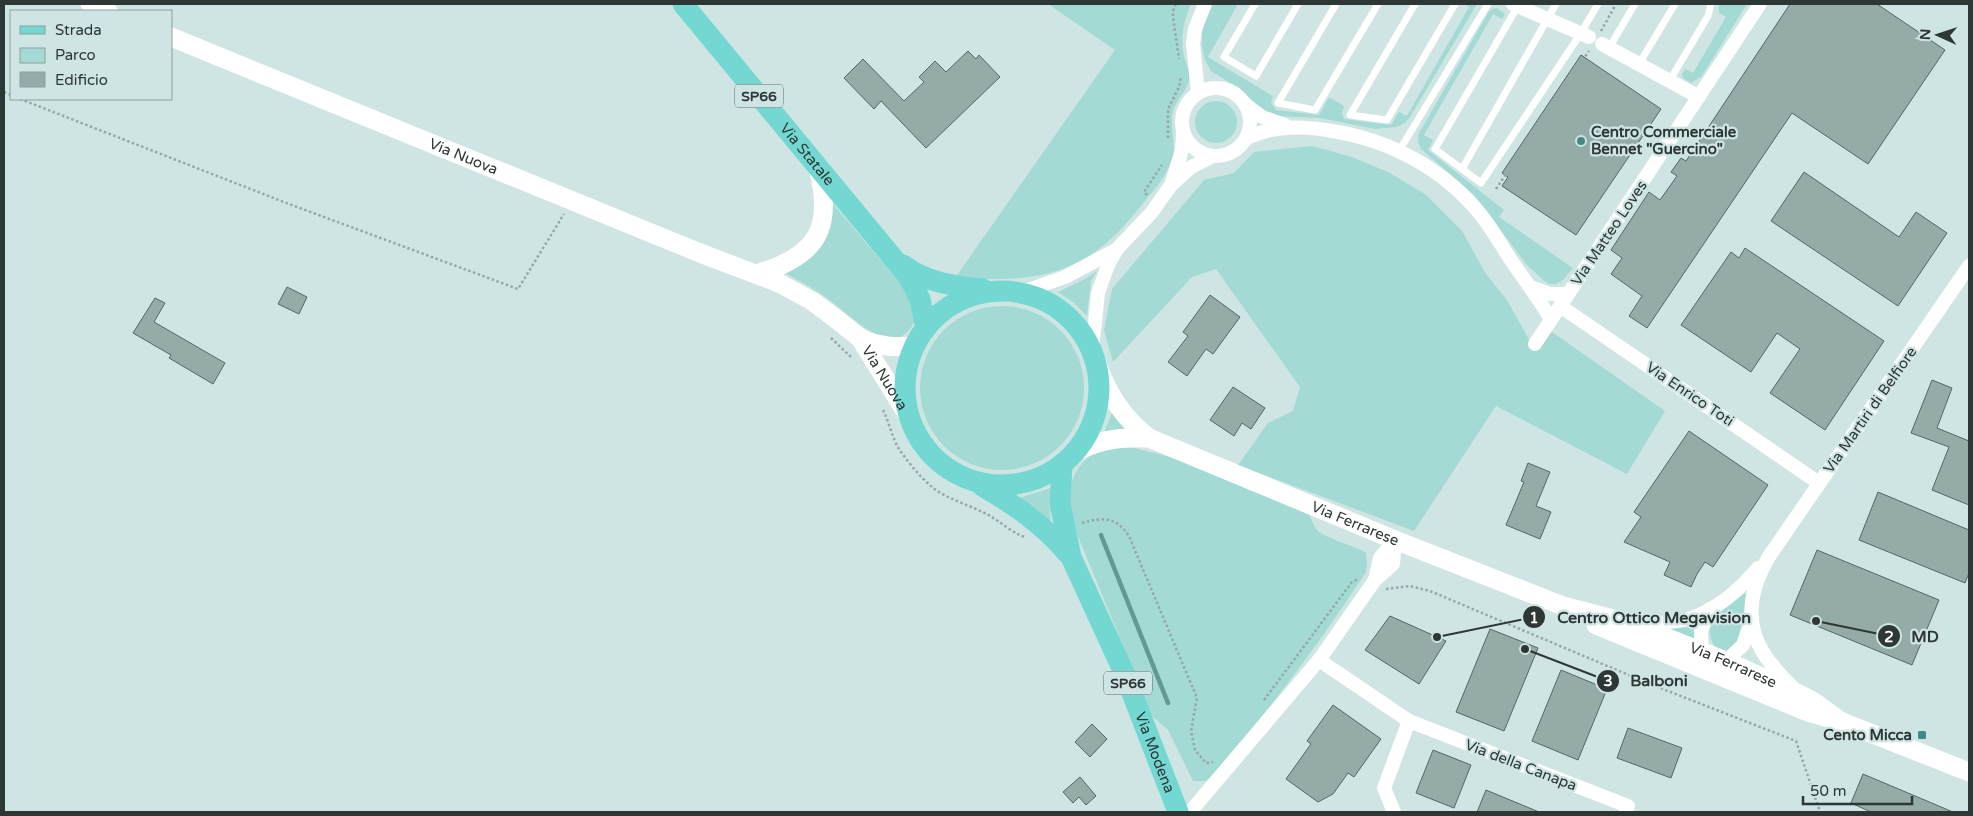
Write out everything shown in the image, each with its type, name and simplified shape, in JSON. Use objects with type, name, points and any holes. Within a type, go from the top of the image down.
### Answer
[{"type":"main road","points":[[90,4],[105,10]]},
{"type":"main road","name":"Via Statale","points":[[683,4],[908,276],[920,299],[926,328]]},
{"type":"main road","name":"Via Nuova","points":[[172,37],[682,246],[756,274],[807,298],[860,338],[882,346],[914,346]]},
{"type":"main road","points":[[756,274],[784,264],[802,252],[816,238],[825,209],[823,186],[817,166]]},
{"type":"main road","name":"Via Statale","points":[[894,258],[918,275],[933,281],[993,291]]},
{"type":"main road","name":"Via Modena","points":[[975,482],[990,485],[1016,485],[1044,477],[1070,458],[1086,439],[1097,412],[1100,387],[1095,357],[1086,337],[1069,317],[1056,307],[1041,298],[1022,292],[993,291],[962,299],[942,311],[926,328],[914,346],[906,375],[905,392],[910,417],[920,441],[943,466],[1011,502],[1055,529],[1071,557],[1125,675],[1178,812]]},
{"type":"main road","name":"Via Nuova","points":[[860,338],[910,417]]},
{"type":"main road","name":"Via Ferrarese","points":[[1095,357],[1110,394],[1138,429],[1149,438],[1395,540],[1563,606],[1632,624],[1702,652],[1798,694],[1814,702],[1840,721]]},
{"type":"main road","name":"Via Ferrarese","points":[[1070,458],[1106,440],[1120,437],[1149,438]]},
{"type":"main road","name":"Via Modena","points":[[1055,529],[1070,458]]},
{"type":"main road","name":"Via Ferrarese","points":[[1563,606],[1580,619],[1808,712],[1840,721],[1969,772]]},
{"type":"street","points":[[1198,92],[1193,44],[1195,29],[1205,4]]},
{"type":"street","points":[[1517,4],[1595,40],[1699,97]]},
{"type":"street","name":"Via Matteo Loves","points":[[1535,344],[1760,4]]},
{"type":"street","points":[[1195,57],[1209,78],[1219,88]]},
{"type":"street","points":[[1171,185],[1182,150],[1182,116],[1185,106],[1198,92],[1208,88],[1219,88],[1234,93],[1262,117],[1293,127]]},
{"type":"street","points":[[1095,357],[1098,293],[1102,276],[1117,249],[1158,203],[1171,185],[1191,167],[1211,157],[1228,155],[1242,145],[1247,138],[1250,121],[1245,104]]},
{"type":"street","points":[[1247,138],[1269,129],[1293,127],[1346,133],[1399,150],[1435,172],[1464,196],[1481,215],[1551,319]]},
{"type":"street","points":[[1183,135],[1194,150],[1211,157]]},
{"type":"street","points":[[1022,292],[1065,277],[1117,249]]},
{"type":"street","name":"Via Martiri di Belfiore","points":[[1798,694],[1764,654],[1754,631],[1752,599],[1757,579],[1770,555],[1969,266]]},
{"type":"street","name":"Via Matteo Loves","points":[[1531,287],[1564,300]]},
{"type":"street","name":"Via Enrico Toti","points":[[1564,300],[1819,483]]},
{"type":"street","points":[[1190,812],[1319,660],[1374,583],[1393,564],[1395,540]]},
{"type":"street","name":"Via Martiri di Belfiore","points":[[1632,624],[1674,622],[1699,615],[1743,585],[1770,555]]},
{"type":"street","points":[[1708,670],[1702,660],[1702,631],[1710,609]]},
{"type":"street","name":"Via Martiri di Belfiore","points":[[1708,670],[1722,666],[1743,644],[1752,616]]},
{"type":"street","name":"Via della Canapa","points":[[1319,660],[1409,721],[1628,806],[1626,812]]},
{"type":"street","points":[[1394,812],[1384,788],[1409,721]]},
{"type":"lane","points":[[1255,4],[1224,57],[1256,76],[1298,4]]},
{"type":"lane","points":[[1336,4],[1278,103],[1315,110],[1378,4]]},
{"type":"lane","points":[[1415,4],[1350,115],[1387,120],[1454,4]]},
{"type":"lane","points":[[1399,150],[1488,4]]},
{"type":"lane","points":[[1517,4],[1435,149],[1481,183],[1595,40],[1635,4]]},
{"type":"lane","points":[[1462,168],[1556,4]]},
{"type":"lane","points":[[1595,40],[1598,4]]},
{"type":"lane","points":[[1639,64],[1675,4]]},
{"type":"lane","points":[[1670,80],[1708,16],[1711,4]]},
{"type":"path","points":[[1176,4],[1173,10],[1173,17],[1180,65]]},
{"type":"path","points":[[1496,189],[1595,40],[1616,4]]},
{"type":"path","points":[[1168,144],[1166,125],[1168,109],[1179,87],[1181,75]]},
{"type":"path","points":[[23,100],[298,207],[518,289],[566,211]]},
{"type":"path","points":[[1158,203],[1144,192],[1165,159]]},
{"type":"path","points":[[828,335],[855,361]]},
{"type":"path","points":[[881,404],[899,448],[932,487],[952,498],[977,508],[1022,537],[1106,518],[1123,527],[1129,536],[1197,698],[1191,731],[1195,750],[1206,763],[1219,762]]},
{"type":"path","points":[[1260,707],[1352,582],[1356,579],[1374,583],[1410,586],[1430,591],[1650,684],[1796,741],[1820,812]]},
{"type":"green space","points":[[1048,4],[1191,4],[1186,16],[1182,43],[1189,71],[1189,81],[1173,111],[1174,148],[1172,160],[1158,185],[1120,230],[1100,248],[1080,261],[1059,270],[1036,276],[985,279],[955,278],[1115,50]]},
{"type":"green space","points":[[1213,4],[1238,4],[1208,57],[1273,96],[1271,103],[1276,110],[1319,115],[1329,97],[1344,106],[1342,113],[1344,119],[1391,125],[1399,112],[1407,116],[1469,7],[1465,4],[1477,4],[1410,117],[1405,123],[1396,127],[1375,129],[1320,118],[1276,116],[1257,106],[1237,87],[1211,71],[1205,60],[1202,34],[1205,20]]},
{"type":"green space","points":[[1719,4],[1747,4],[1701,77],[1691,83],[1683,78],[1682,74],[1685,69],[1693,73],[1726,17],[1719,13]]},
{"type":"green space","points":[[1497,8],[1505,14],[1502,19],[1493,14],[1424,135],[1433,140],[1428,150],[1504,210],[1499,217],[1573,268],[1563,280],[1556,284],[1549,284],[1527,265],[1474,195],[1421,149],[1418,142],[1418,135],[1488,13],[1492,9]]},
{"type":"green space","points":[[1216,101],[1231,107],[1237,122],[1231,137],[1216,143],[1201,137],[1195,122],[1201,107]]},
{"type":"green space","points":[[1312,146],[1352,157],[1388,172],[1425,194],[1462,231],[1486,274],[1507,300],[1533,347],[1552,332],[1665,411],[1627,474],[1496,406],[1414,531],[1238,465],[1268,423],[1293,411],[1300,387],[1216,269],[1192,277],[1113,362],[1104,330],[1112,289],[1204,180],[1234,173],[1254,152]]},
{"type":"green space","points":[[832,203],[908,292],[916,317],[908,331],[898,338],[887,338],[874,333],[823,295],[785,273],[815,252],[823,238]]},
{"type":"green space","points":[[1097,271],[1091,281],[1087,316],[1074,303],[1058,292]]},
{"type":"green space","points":[[1002,306],[1026,310],[1041,316],[1060,330],[1074,349],[1080,364],[1084,388],[1080,412],[1074,427],[1060,446],[1041,460],[1026,466],[1002,470],[978,466],[963,460],[944,446],[930,427],[924,412],[920,388],[924,364],[930,349],[944,330],[963,316],[978,310]]},
{"type":"green space","points":[[1113,410],[1130,431],[1104,433]]},
{"type":"green space","points":[[1112,447],[1130,447],[1170,457],[1307,511],[1316,529],[1320,532],[1366,553],[1366,572],[1330,625],[1253,728],[1211,777],[1205,781],[1193,781],[1168,730],[1152,716],[1077,534],[1071,512],[1070,491],[1072,481],[1083,462],[1093,454]]},
{"type":"green space","points":[[1051,488],[1049,504],[1051,524],[1019,498]]},
{"type":"green space","points":[[1746,593],[1744,637],[1732,651],[1719,649],[1711,639],[1711,624],[1726,606]]},
{"type":"green space","points":[[1699,619],[1694,643],[1662,631]]},
{"type":"building","points":[[1790,4],[1877,4],[1945,50],[1868,164],[1792,113],[1647,328],[1629,316],[1642,296],[1611,274],[1622,258],[1611,250],[1649,192],[1660,200],[1677,176],[1671,172],[1681,158],[1686,161]]},
{"type":"building","points":[[968,51],[976,59],[979,55],[1000,77],[926,148],[881,101],[874,109],[844,78],[863,59],[904,101],[924,82],[919,77],[935,61],[946,72]]},
{"type":"building","name":"Centro Commerciale Bennet \"Guercino\"","points":[[1581,55],[1661,109],[1576,235],[1502,186],[1508,177],[1502,173]]},
{"type":"building","points":[[1804,172],[1899,237],[1916,212],[1947,233],[1898,306],[1771,221]]},
{"type":"building","points":[[1745,248],[1884,341],[1825,430],[1770,393],[1800,349],[1777,333],[1751,372],[1681,325],[1731,252],[1739,258]]},
{"type":"building","points":[[287,287],[307,297],[299,314],[278,304]]},
{"type":"building","points":[[1210,295],[1240,317],[1213,354],[1206,349],[1187,376],[1168,362],[1188,336],[1183,332]]},
{"type":"building","points":[[155,298],[165,303],[154,322],[225,363],[213,384],[169,358],[171,355],[133,333]]},
{"type":"building","points":[[1932,380],[1952,388],[1937,428],[1969,441],[1969,505],[1932,490],[1949,447],[1911,433]]},
{"type":"building","points":[[1233,387],[1265,408],[1251,429],[1242,423],[1234,436],[1210,420]]},
{"type":"building","points":[[1689,431],[1768,485],[1713,567],[1705,562],[1691,587],[1664,575],[1670,562],[1624,542],[1641,517],[1634,512]]},
{"type":"building","points":[[1528,463],[1550,472],[1536,506],[1551,512],[1540,539],[1506,525],[1524,482],[1521,481]]},
{"type":"building","points":[[1878,492],[1969,530],[1969,573],[1965,583],[1859,540]]},
{"type":"building","points":[[1817,550],[1939,600],[1912,665],[1790,615]]},
{"type":"building","points":[[1390,616],[1446,641],[1419,684],[1365,650]]},
{"type":"building","points":[[1490,629],[1538,648],[1504,731],[1456,712]]},
{"type":"building","points":[[1561,670],[1607,689],[1578,760],[1532,741]]},
{"type":"building","points":[[1333,705],[1381,739],[1354,777],[1348,773],[1333,794],[1318,802],[1286,779],[1311,744],[1307,741]]},
{"type":"building","points":[[1092,724],[1107,739],[1090,757],[1075,742]]},
{"type":"building","points":[[1628,728],[1682,748],[1671,778],[1617,758]]},
{"type":"building","points":[[1433,750],[1471,765],[1454,808],[1416,793]]},
{"type":"building","points":[[1863,774],[1953,812],[1871,812],[1851,803]]},
{"type":"building","points":[[1080,777],[1096,796],[1086,805],[1079,797],[1073,803],[1063,792]]},
{"type":"building","points":[[1486,790],[1539,812],[1477,812]]},
{"type":"waterway","points":[[1101,535],[1168,703]]},
{"type":"place","name":"Centro Commerciale Bennet \"Guercino\"","points":[[1581,141]]},
{"type":"place","name":"MD","points":[[1816,621]]},
{"type":"place","name":"Centro Ottico Megavision","points":[[1437,637]]},
{"type":"place","name":"Balboni","points":[[1525,649]]},
{"type":"place","name":"Cento Micca","points":[[1922,735]]}]
